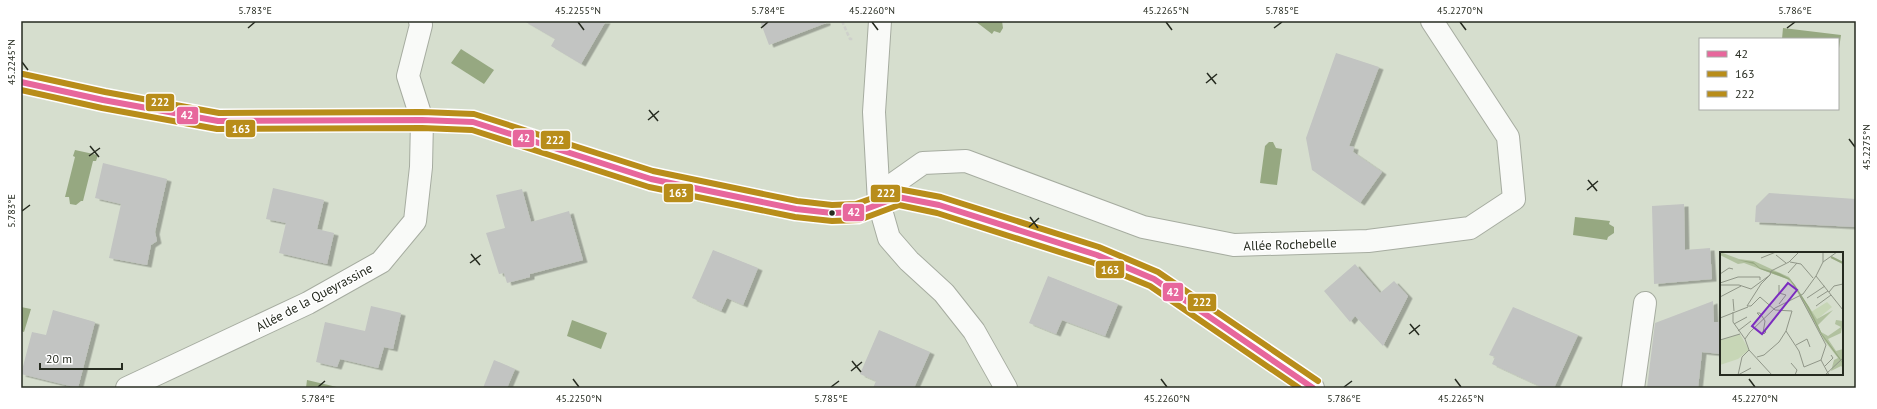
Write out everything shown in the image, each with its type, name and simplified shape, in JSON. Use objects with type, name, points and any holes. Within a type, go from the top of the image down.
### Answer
[{"type":"street","points":[[880,21],[874,112],[879,199],[889,238],[909,261],[944,293],[974,331],[1006,388]]},
{"type":"street","name":"Allée Rochebelle","points":[[879,199],[923,163],[966,161],[1143,227],[1234,245],[1368,241],[1470,228],[1514,199],[1508,137],[1432,21]]},
{"type":"street","name":"Allée de la Queyrassine","points":[[128,388],[308,303],[381,262],[415,221],[422,168],[422,120],[408,76],[422,22]]},
{"type":"street","points":[[21,82],[104,100],[218,121],[422,120],[473,122],[651,179],[796,209],[832,213],[858,212],[879,199],[898,197],[939,205],[1097,255],[1154,279],[1313,388]]},
{"type":"street","points":[[1633,388],[1645,303]]},
{"type":"shaded area","points":[[975,21],[1002,21],[1003,28],[1000,33],[994,31],[992,34]]},
{"type":"shaded area","points":[[1783,28],[1841,35],[1839,48],[1839,38],[1782,38]]},
{"type":"shaded area","points":[[461,49],[494,70],[484,84],[451,63]]},
{"type":"shaded area","points":[[1269,142],[1273,142],[1276,148],[1282,149],[1277,185],[1260,183],[1265,146]]},
{"type":"shaded area","points":[[75,150],[98,155],[96,161],[93,161],[83,201],[76,205],[70,204],[69,197],[65,197],[75,157],[73,156]]},
{"type":"shaded area","points":[[1575,217],[1610,221],[1609,224],[1614,227],[1614,233],[1608,237],[1607,240],[1573,235]]},
{"type":"shaded area","points":[[21,307],[31,309],[24,332],[21,331]]},
{"type":"shaded area","points":[[572,320],[607,333],[601,349],[567,336]]},
{"type":"shaded area","points":[[307,380],[341,388],[306,388]]},
{"type":"building","points":[[524,21],[606,21],[581,64],[551,46],[555,39]]},
{"type":"building","points":[[760,21],[826,21],[826,23],[769,45]]},
{"type":"building","points":[[1336,53],[1379,67],[1349,146],[1354,147],[1353,152],[1382,172],[1360,203],[1312,170],[1306,138]]},
{"type":"building","points":[[103,163],[167,179],[155,232],[157,241],[151,245],[147,265],[109,258],[121,204],[95,198]]},
{"type":"building","points":[[273,188],[324,200],[317,229],[334,233],[327,264],[279,253],[286,223],[266,219]]},
{"type":"building","points":[[522,189],[531,222],[569,211],[583,260],[530,274],[530,277],[507,283],[504,273],[499,274],[486,233],[505,228],[496,195]]},
{"type":"building","points":[[1769,193],[1856,199],[1856,227],[1755,222],[1756,206]]},
{"type":"building","points":[[1684,204],[1685,250],[1710,248],[1712,279],[1654,284],[1652,206]]},
{"type":"building","points":[[713,250],[758,268],[743,305],[727,298],[721,311],[692,298]]},
{"type":"building","points":[[1355,264],[1380,293],[1394,281],[1408,296],[1383,346],[1355,316],[1350,322],[1324,291]]},
{"type":"building","points":[[1048,276],[1118,304],[1105,336],[1062,320],[1056,334],[1029,323]]},
{"type":"building","points":[[1713,301],[1714,322],[1720,322],[1720,354],[1702,352],[1698,388],[1647,388],[1655,323]]},
{"type":"building","points":[[371,306],[401,313],[393,349],[384,347],[378,368],[340,359],[337,367],[316,362],[325,322],[365,331]]},
{"type":"building","points":[[1513,307],[1578,335],[1554,388],[1544,388],[1492,364],[1495,357],[1489,355]]},
{"type":"building","points":[[53,310],[95,322],[78,388],[21,374],[32,332],[46,335]]},
{"type":"building","points":[[879,330],[930,352],[914,388],[873,388],[876,381],[860,374]]},
{"type":"building","points":[[494,360],[515,369],[507,388],[483,388]]},
{"type":"transit line","name":"222","points":[[23,74],[105,92],[219,113],[422,112],[474,114],[653,171],[797,201],[832,205],[856,204],[898,189],[941,197],[1099,247],[1158,272],[1318,381]]},
{"type":"transit line","name":"42","points":[[21,82],[103,100],[218,121],[422,120],[473,122],[651,179],[796,209],[832,213],[858,212],[898,197],[939,205],[1097,255],[1154,279],[1313,388]]},
{"type":"transit line","name":"163","points":[[21,90],[102,108],[217,129],[422,128],[472,130],[649,187],[795,217],[832,221],[859,220],[899,205],[937,213],[1094,263],[1150,286],[1299,388]]}]
